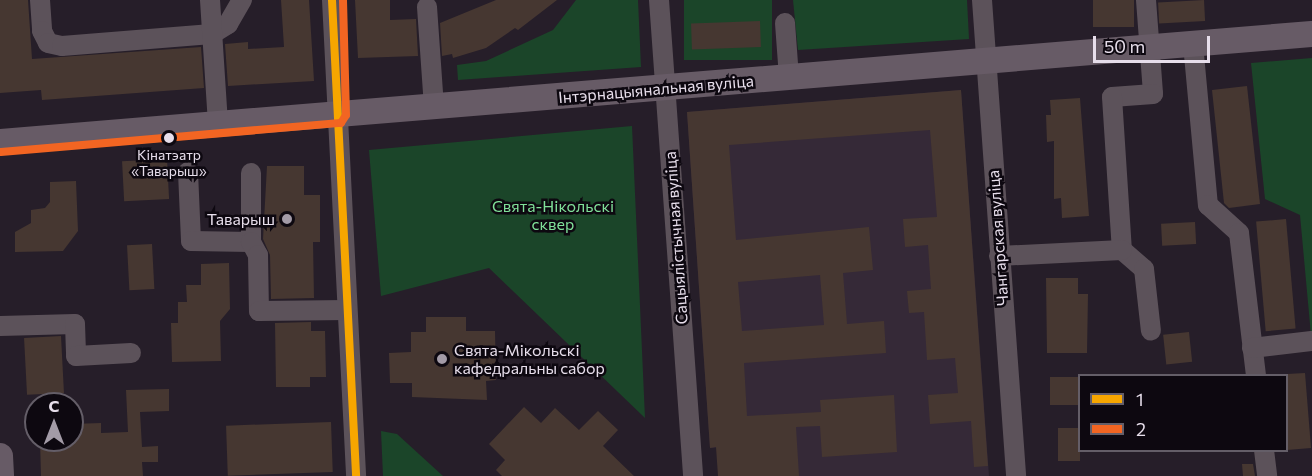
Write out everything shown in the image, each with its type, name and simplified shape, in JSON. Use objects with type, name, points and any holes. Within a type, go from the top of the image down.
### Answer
[{"type":"main road","name":"Інтэрнацыянальная вуліца","points":[[0,142],[1312,34]]},
{"type":"main road","points":[[0,456],[1,476]]},
{"type":"street","points":[[40,0],[42,31],[48,43],[62,46],[212,34],[228,24],[242,0]]},
{"type":"street","points":[[210,0],[218,123]]},
{"type":"street","points":[[332,0],[356,476]]},
{"type":"street","name":"Сацыялістычная вуліца","points":[[659,0],[693,476]]},
{"type":"street","name":"Чангарская вуліца","points":[[982,0],[1016,476]]},
{"type":"street","points":[[1122,250],[1112,97],[1153,94],[1146,0]]},
{"type":"street","points":[[426,7],[434,106]]},
{"type":"street","points":[[785,23],[789,78]]},
{"type":"street","points":[[1193,44],[1208,205],[1239,233],[1256,374]]},
{"type":"street","points":[[188,172],[191,241],[251,242]]},
{"type":"street","points":[[251,173],[251,242],[258,255],[259,311],[347,310]]},
{"type":"street","points":[[999,256],[1122,250],[1144,269],[1151,331]]},
{"type":"street","points":[[0,326],[75,324],[76,356],[131,353]]},
{"type":"street","points":[[1252,348],[1312,341]]},
{"type":"street","points":[[1264,452],[1267,476]]},
{"type":"shaded area","points":[[961,90],[989,476],[735,476],[733,446],[710,448],[687,112]]},
{"type":"green space","points":[[576,0],[638,0],[641,67],[458,80],[457,65],[486,61],[553,30]]},
{"type":"green space","points":[[684,0],[772,0],[772,60],[684,60]]},
{"type":"green space","points":[[793,0],[967,0],[969,39],[798,50]]},
{"type":"green space","points":[[1312,58],[1312,346],[1300,215],[1265,199],[1251,63]]},
{"type":"green space","name":"Свята-Нікольскі сквер","points":[[632,126],[645,418],[489,268],[381,296],[369,150]]},
{"type":"green space","points":[[381,431],[397,434],[443,476],[383,476]]},
{"type":"building","points":[[0,0],[28,0],[32,59],[201,47],[204,88],[42,100],[41,90],[0,93]]},
{"type":"building","points":[[281,0],[309,0],[314,81],[228,86],[225,44],[248,42],[248,49],[284,47]]},
{"type":"building","points":[[355,0],[390,0],[390,20],[416,19],[418,56],[358,58]]},
{"type":"building","points":[[496,0],[557,0],[518,30],[515,28],[486,48],[453,58],[452,54],[442,56],[440,23]]},
{"type":"building","points":[[1093,0],[1134,0],[1134,27],[1093,27]]},
{"type":"building","points":[[1204,0],[1205,21],[1159,23],[1158,2]]},
{"type":"building","points":[[760,21],[761,47],[692,49],[691,23]]},
{"type":"building","points":[[1247,86],[1260,204],[1229,208],[1224,203],[1212,90]]},
{"type":"building","points":[[961,90],[988,466],[974,467],[971,421],[930,424],[928,395],[958,393],[955,358],[927,360],[924,312],[909,313],[907,291],[931,289],[928,245],[905,247],[903,219],[937,217],[930,130],[729,145],[736,240],[869,227],[873,270],[843,273],[847,324],[884,321],[886,353],[744,363],[747,416],[821,412],[820,400],[894,395],[897,452],[822,457],[820,426],[796,427],[799,476],[718,476],[716,447],[710,448],[687,112]],"holes":[[[820,275],[824,325],[742,331],[738,282]]]},
{"type":"building","points":[[1080,98],[1089,216],[1062,218],[1061,198],[1054,199],[1054,141],[1047,142],[1046,115],[1051,115],[1050,100]]},
{"type":"building","points":[[167,159],[169,199],[124,201],[122,161]]},
{"type":"building","name":"Таварыш","points":[[267,166],[304,166],[304,195],[320,195],[320,242],[313,242],[314,298],[271,299],[270,255],[263,239]]},
{"type":"building","points":[[76,181],[78,231],[63,251],[15,252],[15,232],[31,223],[31,210],[45,208],[50,202],[50,182]]},
{"type":"building","points":[[1286,219],[1296,329],[1266,331],[1256,222]]},
{"type":"building","points":[[1195,222],[1196,244],[1162,246],[1161,224]]},
{"type":"building","points":[[152,244],[154,289],[129,290],[127,245]]},
{"type":"building","points":[[229,263],[230,309],[220,321],[221,361],[172,362],[171,323],[178,323],[178,302],[187,302],[186,285],[201,285],[201,264]]},
{"type":"building","points":[[1046,278],[1078,278],[1078,294],[1088,294],[1087,353],[1047,353]]},
{"type":"building","name":"Свята-Мікольскі кафедральны сабор","points":[[426,317],[466,317],[466,331],[495,331],[496,380],[486,381],[487,400],[412,397],[412,383],[390,383],[389,353],[411,352],[411,332],[426,332]]},
{"type":"building","points":[[311,322],[311,331],[325,331],[326,377],[310,377],[310,387],[276,387],[275,323]]},
{"type":"building","points":[[1189,332],[1192,362],[1166,365],[1163,335]]},
{"type":"building","points":[[61,336],[64,392],[27,392],[24,338]]},
{"type":"building","points":[[1305,373],[1311,448],[1288,450],[1287,374]]},
{"type":"building","points":[[1050,377],[1078,377],[1078,405],[1050,405]]},
{"type":"building","points":[[169,389],[169,411],[140,412],[142,447],[158,446],[158,462],[142,462],[143,476],[41,476],[40,452],[84,452],[84,424],[101,423],[101,433],[128,432],[126,390]]},
{"type":"building","points":[[524,407],[541,423],[555,408],[579,430],[598,411],[618,430],[603,446],[634,476],[502,476],[496,470],[505,460],[489,444]]},
{"type":"building","points":[[331,422],[333,472],[228,476],[226,426]]},
{"type":"building","points":[[1058,428],[1078,428],[1080,461],[1058,461]]},
{"type":"building","points":[[1242,464],[1253,464],[1255,476],[1243,476]]},
{"type":"transit line","name":"1","points":[[332,0],[356,476]]},
{"type":"transit line","name":"2","points":[[1,152],[341,123],[346,115],[343,0]]},
{"type":"place","name":"Кінатэатр «Таварыш»","points":[[169,138]]},
{"type":"place","name":"Таварыш","points":[[287,219]]},
{"type":"place","name":"Свята-Мікольскі кафедральны сабор","points":[[442,359]]}]
